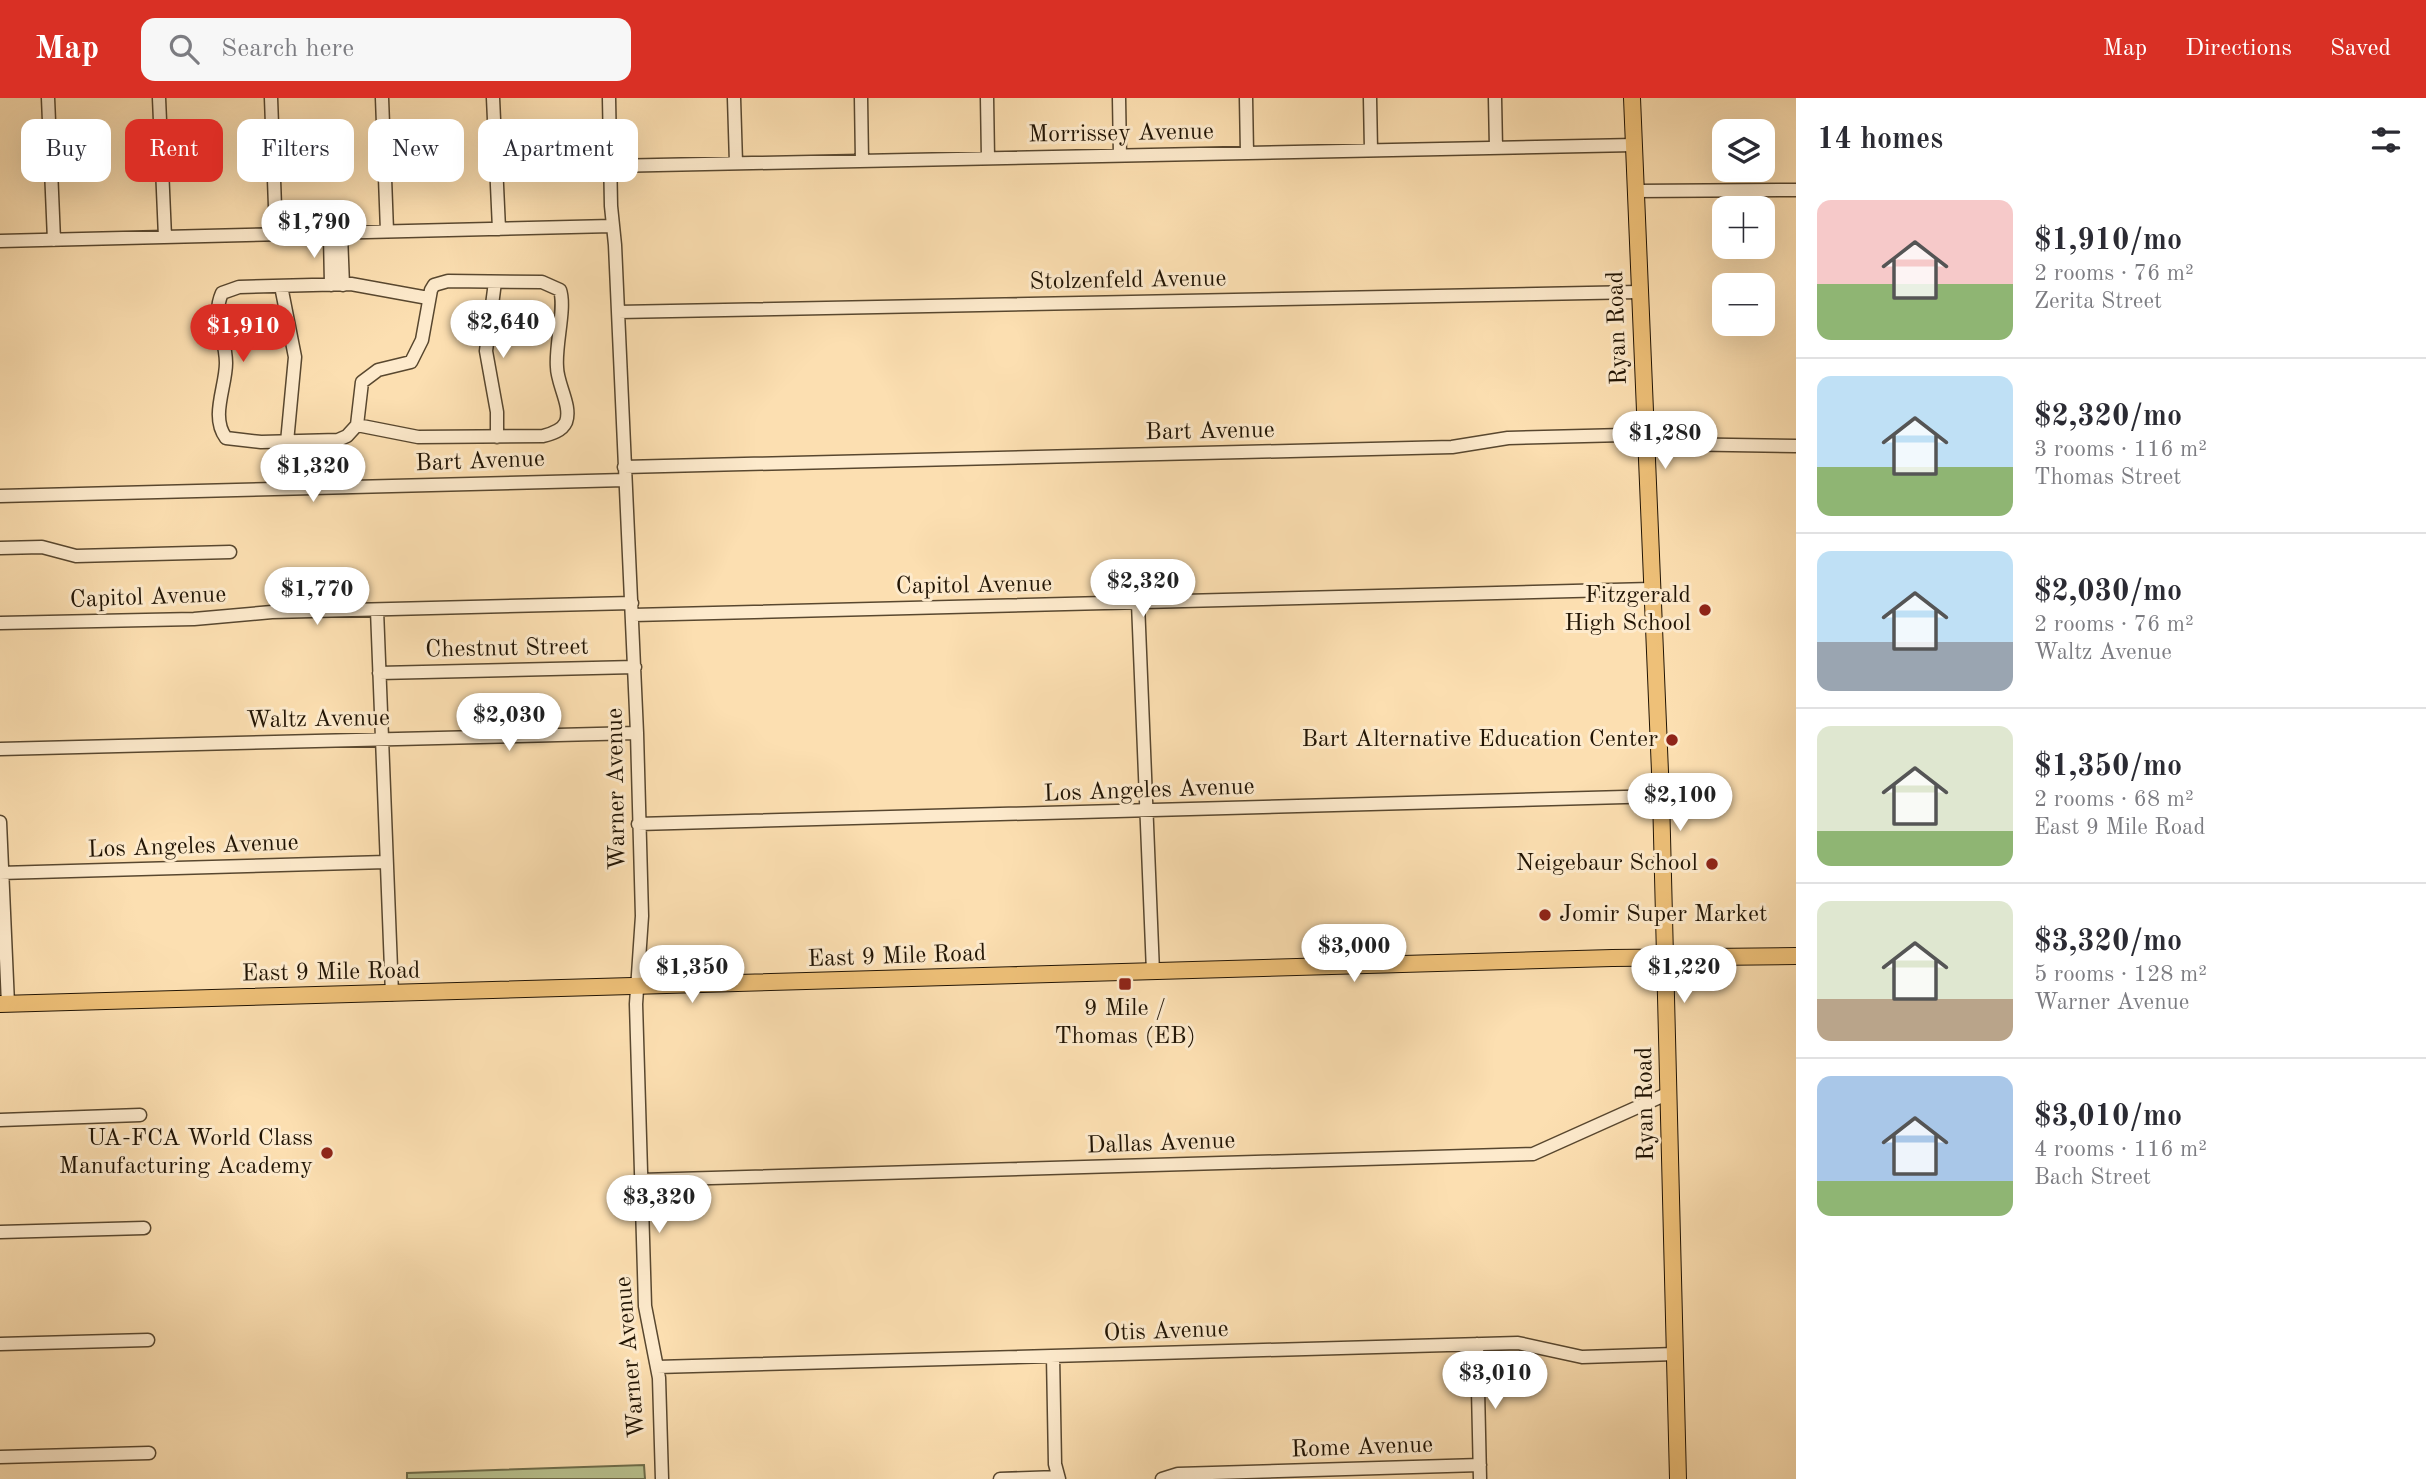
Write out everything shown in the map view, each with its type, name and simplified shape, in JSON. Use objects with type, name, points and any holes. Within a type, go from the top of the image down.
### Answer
[{"type":"main road","name":"Ryan Road","points":[[1632,98],[1661,796],[1678,1479]]},
{"type":"main road","name":"East 9 Mile Road","points":[[4,1004],[1666,957],[1796,956]]},
{"type":"street","points":[[48,98],[54,240]]},
{"type":"street","points":[[159,98],[164,237]]},
{"type":"street","points":[[271,98],[276,234]]},
{"type":"street","points":[[382,98],[387,231]]},
{"type":"street","points":[[493,98],[499,229]]},
{"type":"street","name":"Warner Avenue","points":[[609,98],[609,119]]},
{"type":"street","points":[[734,98],[736,163]]},
{"type":"street","points":[[861,98],[862,161]]},
{"type":"street","points":[[987,98],[988,158]]},
{"type":"street","points":[[1119,98],[1120,156]]},
{"type":"street","points":[[1246,98],[1247,153]]},
{"type":"street","points":[[1370,98],[1371,150]]},
{"type":"street","points":[[1495,98],[1496,148]]},
{"type":"street","name":"Morrissey Avenue","points":[[638,165],[1634,145]]},
{"type":"street","name":"Warner Avenue","points":[[611,182],[635,667],[642,926],[637,988],[645,1306],[657,1367],[662,1479]]},
{"type":"street","points":[[1635,191],[1796,190]]},
{"type":"street","points":[[0,241],[336,235],[387,231],[612,226]]},
{"type":"street","points":[[336,235],[337,285]]},
{"type":"street","points":[[495,282],[486,351],[497,412],[497,436]]},
{"type":"street","points":[[356,425],[418,437],[542,436],[560,429],[566,423],[566,405],[557,370],[556,337],[563,301],[560,290],[542,282],[440,283],[434,285],[428,298],[422,340],[414,359],[402,366],[378,370],[362,382],[356,425],[347,436],[338,440],[287,442],[249,442],[226,438],[218,420],[226,365],[226,352],[216,316],[222,293],[239,287],[368,285],[428,298]]},
{"type":"street","points":[[281,286],[295,357],[287,442]]},
{"type":"street","name":"Stolzenfeld Avenue","points":[[618,312],[1639,292]]},
{"type":"street","name":"Bart Avenue","points":[[0,496],[1452,447],[1530,437],[1624,435],[1668,444],[1796,446]]},
{"type":"street","points":[[0,548],[42,547],[76,556],[230,552]]},
{"type":"street","name":"Capitol Avenue","points":[[0,623],[194,619],[272,612],[1138,603],[1651,589]]},
{"type":"street","points":[[1138,603],[1153,972]]},
{"type":"street","points":[[377,610],[393,994]]},
{"type":"street","name":"Chestnut Street","points":[[379,673],[635,667]]},
{"type":"street","name":"Waltz Avenue","points":[[0,749],[637,733]]},
{"type":"street","name":"Los Angeles Avenue","points":[[638,824],[1145,813],[1661,796]]},
{"type":"street","points":[[0,822],[4,1004]]},
{"type":"street","name":"Los Angeles Avenue","points":[[1,873],[386,862]]},
{"type":"street","name":"Dallas Avenue","points":[[641,1180],[1533,1154],[1669,1093]]},
{"type":"street","points":[[0,1120],[139,1115]]},
{"type":"street","points":[[0,1232],[144,1228]]},
{"type":"street","points":[[0,1344],[148,1340]]},
{"type":"street","points":[[1477,1344],[1480,1472]]},
{"type":"street","name":"Otis Avenue","points":[[657,1367],[1477,1344],[1528,1344],[1582,1357],[1675,1354]]},
{"type":"street","points":[[1000,1479],[1059,1478],[1055,1464],[1053,1356]]},
{"type":"street","points":[[0,1457],[149,1453]]},
{"type":"street","name":"Rome Avenue","points":[[1162,1479],[1178,1474],[1480,1472]]},
{"type":"green space","points":[[644,1465],[645,1479],[407,1479],[407,1473]]},
{"type":"place","name":"Fitzgerald High School","points":[[1705,610]]},
{"type":"place","name":"Bart Alternative Education Center","points":[[1672,740]]},
{"type":"place","name":"Neigebaur School","points":[[1712,864]]},
{"type":"place","name":"Jomir Super Market","points":[[1545,915]]},
{"type":"place","name":"9 Mile / Thomas (EB)","points":[[1125,984]]},
{"type":"place","name":"UA-FCA World Class Manufacturing Academy","points":[[327,1153]]}]
